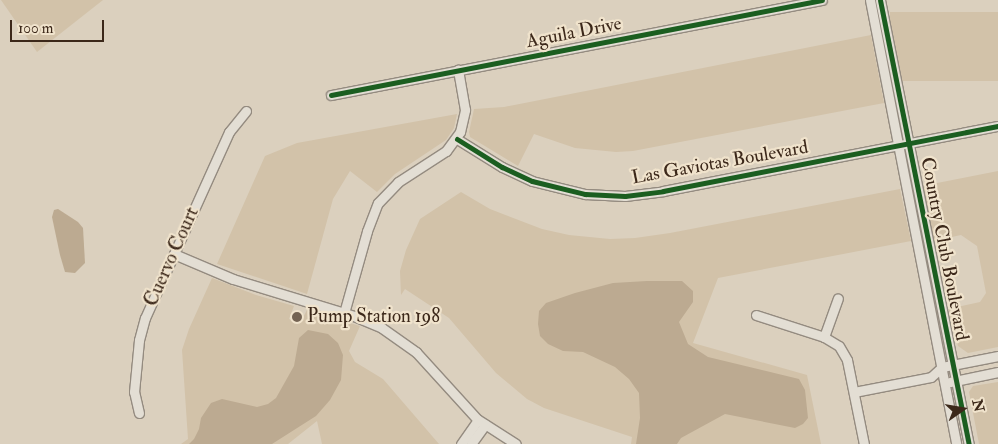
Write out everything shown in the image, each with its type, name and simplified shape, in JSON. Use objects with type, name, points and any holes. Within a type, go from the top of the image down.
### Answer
[{"type":"street","name":"Aguila Drive","points":[[331,95],[822,0]]},
{"type":"street","name":"Country Club Boulevard","points":[[870,0],[956,444]]},
{"type":"street","name":"Country Club Boulevard","points":[[880,0],[968,444]]},
{"type":"street","points":[[344,313],[367,231],[378,203],[398,182],[446,151],[457,139],[465,110],[458,70]]},
{"type":"street","name":"Cuervo Court","points":[[139,413],[134,392],[140,331],[229,132],[246,111]]},
{"type":"street","name":"Las Gaviotas Boulevard","points":[[457,139],[502,167],[532,181],[568,191],[610,196],[664,191],[998,126]]},
{"type":"street","points":[[174,254],[261,289],[344,313],[382,328],[409,346],[482,423],[516,444]]},
{"type":"street","points":[[824,337],[838,298]]},
{"type":"street","points":[[756,315],[824,337],[832,341],[844,352],[864,444]]},
{"type":"street","points":[[931,377],[942,367],[998,356]]},
{"type":"street","points":[[854,392],[931,377],[945,382],[998,372]]},
{"type":"street","points":[[461,444],[482,423]]},
{"type":"street","points":[[471,444],[482,423]]},
{"type":"shaded area","points":[[1,0],[103,0],[37,52]]},
{"type":"shaded area","points":[[890,12],[998,12],[998,81],[890,81]]},
{"type":"shaded area","points":[[871,35],[884,103],[633,151],[616,152],[575,148],[534,134],[518,166],[470,137],[469,132],[474,109],[504,107]]},
{"type":"shaded area","points":[[457,114],[454,128],[446,140],[395,174],[377,192],[350,171],[333,199],[307,294],[217,264],[265,156],[297,143]]},
{"type":"shaded area","points":[[998,171],[998,347],[968,353],[958,346],[948,309],[980,302],[986,293],[977,246],[961,235],[933,241],[922,186]]},
{"type":"shaded area","points":[[900,189],[911,241],[718,278],[693,343],[807,375],[821,444],[631,444],[632,437],[544,408],[527,399],[496,373],[449,318],[405,289],[401,295],[400,271],[406,250],[420,219],[461,192],[490,209],[542,229],[569,235],[610,239],[670,233]]},
{"type":"shaded area","points":[[58,209],[78,222],[83,228],[85,263],[75,273],[65,272],[60,255],[52,217],[54,210]]},
{"type":"shaded area","points":[[212,278],[256,295],[294,306],[289,319],[300,323],[307,310],[360,326],[349,351],[355,362],[383,379],[439,444],[322,444],[317,421],[288,444],[181,444],[188,439],[182,350],[189,329]]},
{"type":"shaded area","points":[[682,281],[693,291],[693,302],[679,322],[688,344],[708,357],[799,379],[805,390],[808,418],[803,424],[795,428],[725,414],[681,438],[677,444],[636,444],[640,418],[639,393],[629,379],[615,367],[583,352],[563,351],[548,344],[540,336],[538,324],[539,311],[546,303],[613,283]]},
{"type":"shaded area","points":[[308,330],[328,334],[338,343],[343,355],[341,380],[330,400],[316,416],[272,444],[189,444],[194,439],[199,429],[201,418],[211,403],[222,399],[257,407],[268,404],[276,398],[294,366],[299,338]]},
{"type":"shaded area","points":[[998,382],[998,444],[979,444],[969,392],[973,386]]},
{"type":"cycle path","points":[[331,95],[822,0]]},
{"type":"cycle path","points":[[880,0],[969,444]]},
{"type":"cycle path","points":[[457,139],[502,167],[532,181],[585,194],[625,196],[663,191],[998,126]]},
{"type":"place","name":"Pump Station 198","points":[[297,317]]}]
